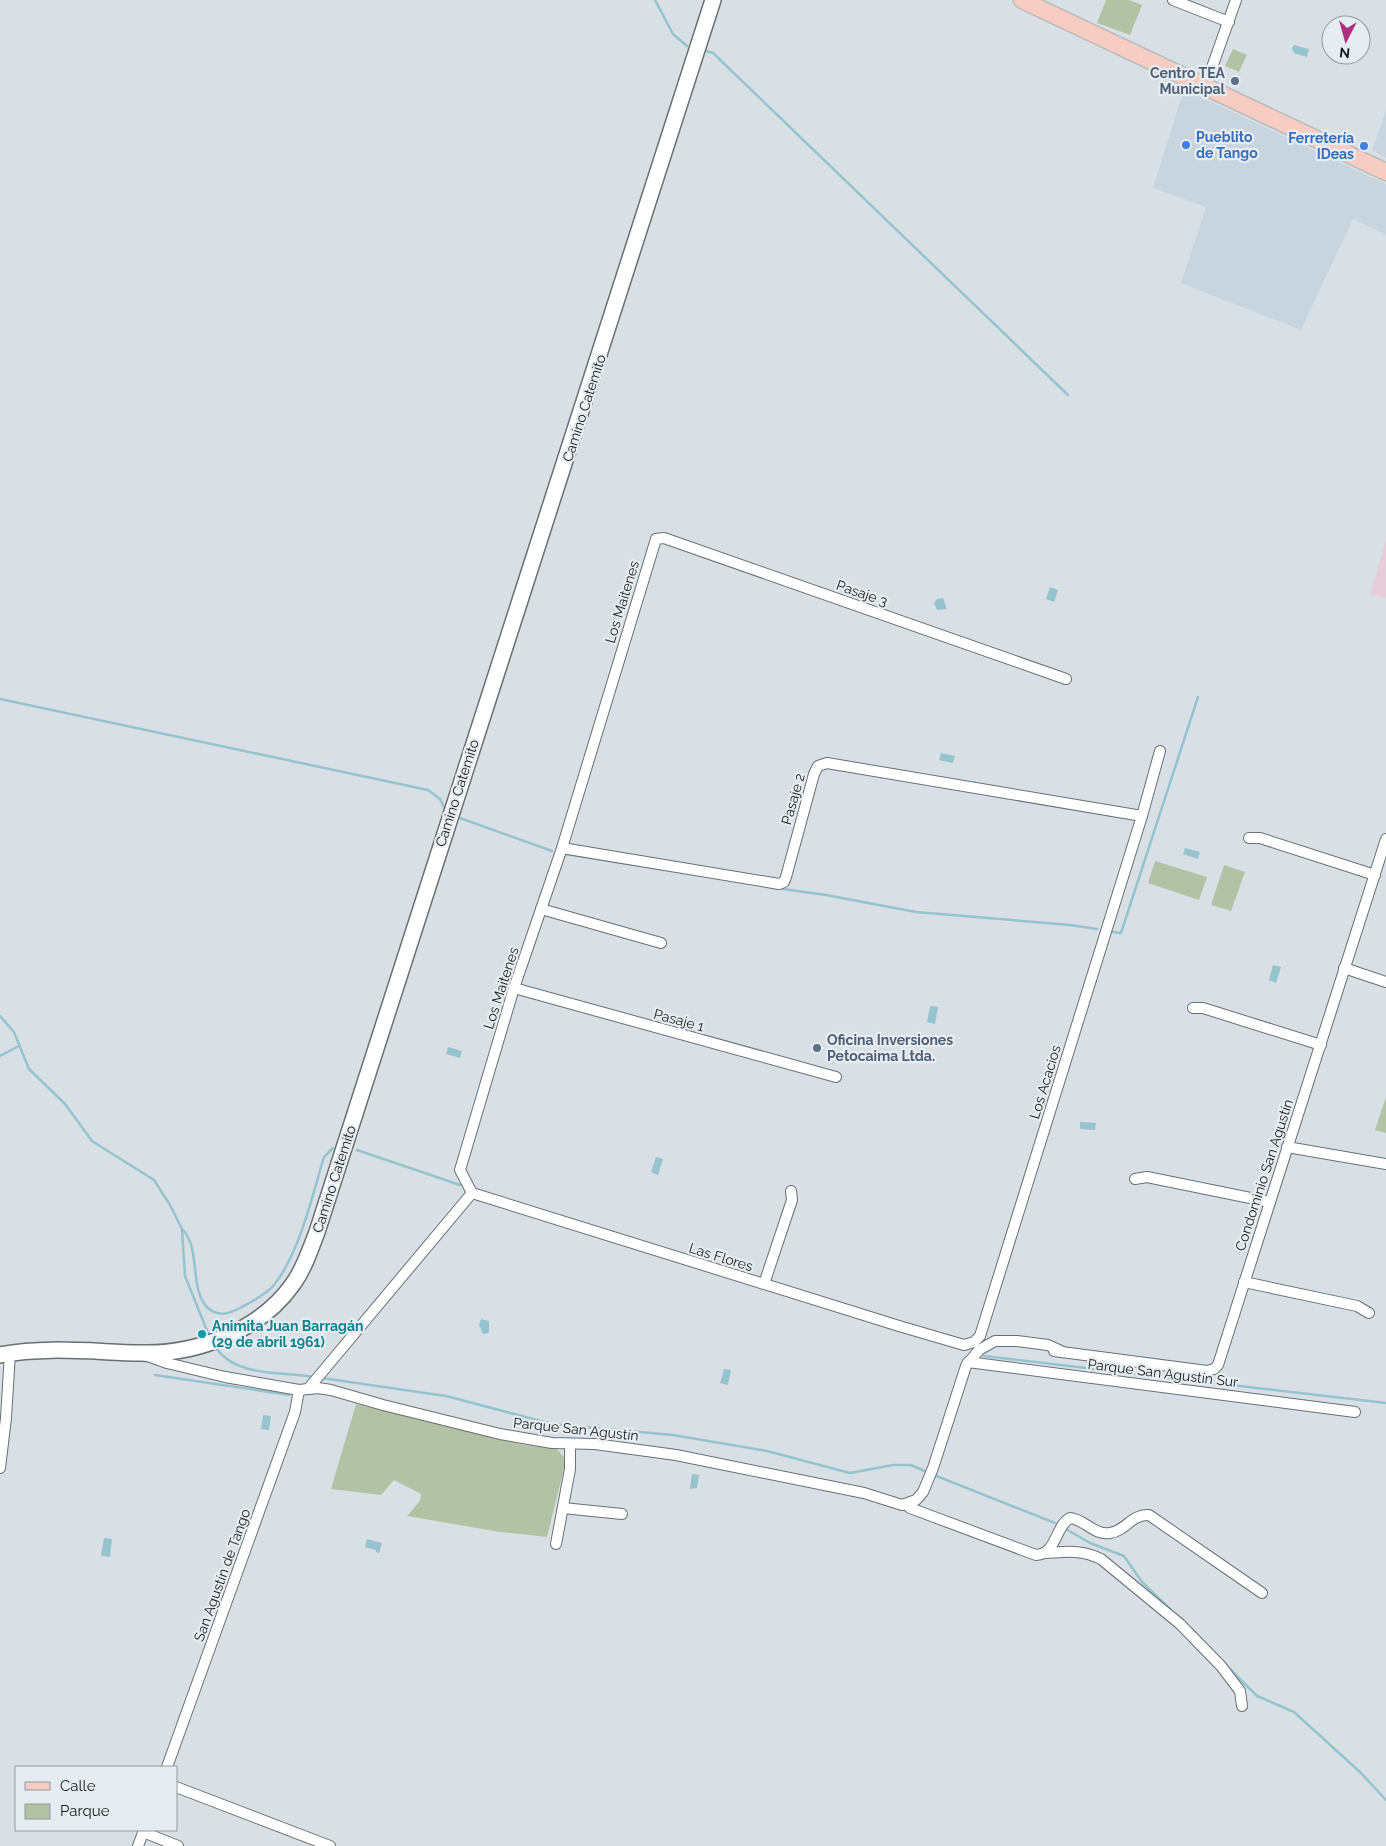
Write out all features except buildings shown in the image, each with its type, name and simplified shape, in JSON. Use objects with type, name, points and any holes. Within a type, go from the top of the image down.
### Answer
[{"type":"main road","name":"Camino Catemito","points":[[5,1354],[59,1350],[142,1354],[188,1350],[229,1335],[270,1309],[294,1284],[308,1256],[568,456],[713,0]]},
{"type":"main road","points":[[1022,0],[1386,172]]},
{"type":"street","points":[[1173,0],[1228,22]]},
{"type":"street","points":[[1205,87],[1236,0]]},
{"type":"street","name":"Pasaje 3","points":[[654,545],[656,539],[664,538],[1066,679]]},
{"type":"street","name":"Los Maitenes","points":[[472,1193],[460,1170],[514,988],[562,848],[654,545]]},
{"type":"street","name":"Los Acacios","points":[[962,1344],[970,1344],[980,1336],[1142,816],[1160,751]]},
{"type":"street","name":"Pasaje 2","points":[[562,848],[779,884],[784,882],[786,877],[814,774],[818,766],[827,763],[1142,816]]},
{"type":"street","points":[[1248,838],[1260,838],[1375,875]]},
{"type":"street","name":"Condominio San Agustín","points":[[968,1362],[982,1348],[991,1343],[1010,1342],[1048,1345],[1060,1351],[1212,1370],[1218,1365],[1386,839]]},
{"type":"street","points":[[541,909],[661,942]]},
{"type":"street","points":[[1344,968],[1386,982]]},
{"type":"street","name":"Pasaje 1","points":[[514,988],[836,1077]]},
{"type":"street","points":[[1192,1008],[1203,1008],[1321,1045]]},
{"type":"street","points":[[1288,1147],[1386,1164]]},
{"type":"street","points":[[1135,1179],[1146,1177],[1270,1202]]},
{"type":"street","points":[[764,1284],[792,1200],[791,1191]]},
{"type":"street","points":[[310,1384],[472,1193]]},
{"type":"street","name":"Las Flores","points":[[472,1193],[962,1344]]},
{"type":"street","points":[[1244,1282],[1357,1306],[1369,1313]]},
{"type":"street","points":[[185,1368],[184,1355],[188,1350]]},
{"type":"street","points":[[0,1468],[6,1418],[5,1354]]},
{"type":"street","name":"Parque San Agustín","points":[[142,1354],[185,1368],[310,1384],[383,1406],[500,1434],[570,1444],[622,1447],[676,1455],[864,1493],[898,1505],[906,1504],[910,1508],[1030,1554],[1077,1550],[1088,1552],[1101,1559],[1180,1624],[1221,1666],[1240,1691],[1242,1706]]},
{"type":"street","points":[[906,1504],[916,1500],[926,1486],[968,1362]]},
{"type":"street","name":"Parque San Agustín Sur","points":[[968,1362],[1355,1412]]},
{"type":"street","name":"San Agustín de Tango","points":[[167,1766],[295,1412],[310,1384]]},
{"type":"street","points":[[556,1544],[570,1470],[570,1444]]},
{"type":"street","points":[[563,1508],[622,1514]]},
{"type":"street","points":[[1045,1553],[1050,1549],[1065,1522],[1070,1518],[1078,1519],[1101,1533],[1108,1534],[1115,1532],[1136,1516],[1149,1515],[1262,1593]]},
{"type":"street","points":[[178,1788],[330,1846]]},
{"type":"street","points":[[138,1846],[143,1831],[178,1846]]},
{"type":"shaded area","points":[[1184,89],[1386,184],[1386,235],[1353,219],[1301,330],[1181,283],[1206,207],[1153,188]]},
{"type":"shaded area","points":[[1386,110],[1386,158],[1372,150]]},
{"type":"shaded area","points":[[1386,539],[1386,598],[1370,595]]},
{"type":"green space","points":[[1106,0],[1129,0],[1142,5],[1130,35],[1097,23]]},
{"type":"green space","points":[[1233,49],[1247,55],[1239,72],[1225,66]]},
{"type":"green space","points":[[1155,861],[1207,877],[1199,900],[1148,883]]},
{"type":"green space","points":[[1224,865],[1245,872],[1231,911],[1211,905]]},
{"type":"green space","points":[[1386,1097],[1386,1133],[1375,1130]]},
{"type":"green space","points":[[356,1404],[525,1445],[557,1449],[566,1460],[547,1537],[500,1532],[407,1516],[420,1501],[421,1494],[394,1480],[381,1495],[331,1489]]},
{"type":"water","points":[[1294,45],[1309,49],[1307,57],[1294,53],[1292,48]]},
{"type":"water","points":[[1050,587],[1058,590],[1054,602],[1046,599]]},
{"type":"water","points":[[943,598],[947,609],[937,610],[934,603],[937,599]]},
{"type":"water","points":[[941,753],[955,756],[953,763],[939,760]]},
{"type":"water","points":[[1185,848],[1200,852],[1198,859],[1183,854]]},
{"type":"water","points":[[1273,965],[1281,967],[1276,983],[1269,980]]},
{"type":"water","points":[[930,1006],[938,1007],[935,1024],[927,1022]]},
{"type":"water","points":[[448,1047],[462,1051],[460,1058],[446,1054]]},
{"type":"water","points":[[1080,1122],[1096,1123],[1095,1130],[1080,1129]]},
{"type":"water","points":[[656,1157],[663,1159],[658,1175],[651,1172]]},
{"type":"water","points":[[481,1319],[489,1321],[489,1333],[483,1334],[479,1325]]},
{"type":"water","points":[[724,1369],[731,1370],[728,1385],[720,1383]]},
{"type":"water","points":[[263,1415],[271,1416],[269,1430],[261,1429]]},
{"type":"water","points":[[692,1474],[699,1475],[697,1488],[690,1489]]},
{"type":"water","points":[[104,1538],[112,1539],[110,1557],[101,1556]]},
{"type":"water","points":[[367,1539],[382,1543],[379,1553],[376,1550],[365,1547]]},
{"type":"waterway","points":[[655,0],[673,34],[687,46]]},
{"type":"waterway","points":[[706,51],[713,53],[1068,395]]},
{"type":"waterway","points":[[1113,932],[1121,933],[1198,697]]},
{"type":"waterway","points":[[0,699],[428,790],[440,799],[445,809]]},
{"type":"waterway","points":[[457,817],[552,851]]},
{"type":"waterway","points":[[565,854],[660,869]]},
{"type":"waterway","points":[[776,888],[826,895],[916,912],[1097,929]]},
{"type":"waterway","points":[[0,1016],[14,1032],[29,1069],[65,1104],[92,1141],[154,1180],[182,1229],[185,1276],[210,1338]]},
{"type":"waterway","points":[[0,1056],[19,1046]]},
{"type":"waterway","points":[[183,1230],[192,1248],[196,1281],[202,1301],[208,1308],[216,1313],[224,1314],[249,1303],[271,1289],[283,1272],[298,1240],[324,1157],[333,1148]]},
{"type":"waterway","points":[[357,1150],[460,1185]]},
{"type":"waterway","points":[[216,1348],[225,1358],[248,1369],[314,1377]]},
{"type":"waterway","points":[[984,1356],[1386,1403]]},
{"type":"waterway","points":[[155,1375],[289,1395]]},
{"type":"waterway","points":[[322,1378],[446,1396],[552,1424],[673,1435],[767,1451],[850,1473],[893,1465],[911,1465],[929,1473]]},
{"type":"waterway","points":[[306,1394],[321,1392]]},
{"type":"waterway","points":[[934,1475],[1055,1523]]},
{"type":"waterway","points":[[1066,1529],[1090,1543],[1124,1556],[1142,1582],[1171,1610]]},
{"type":"waterway","points":[[1226,1665],[1257,1696],[1294,1712],[1361,1773],[1386,1800]]},
{"type":"place","name":"Centro TEA Municipal","points":[[1235,81]]},
{"type":"place","name":"Pueblito de Tango","points":[[1186,145]]},
{"type":"place","name":"Ferretería IDeas","points":[[1364,146]]},
{"type":"place","name":"Oficina Inversiones Petocaima Ltda.","points":[[817,1048]]},
{"type":"place","name":"Animita Juan Barragán (29 de abril 1961)","points":[[202,1334]]}]
